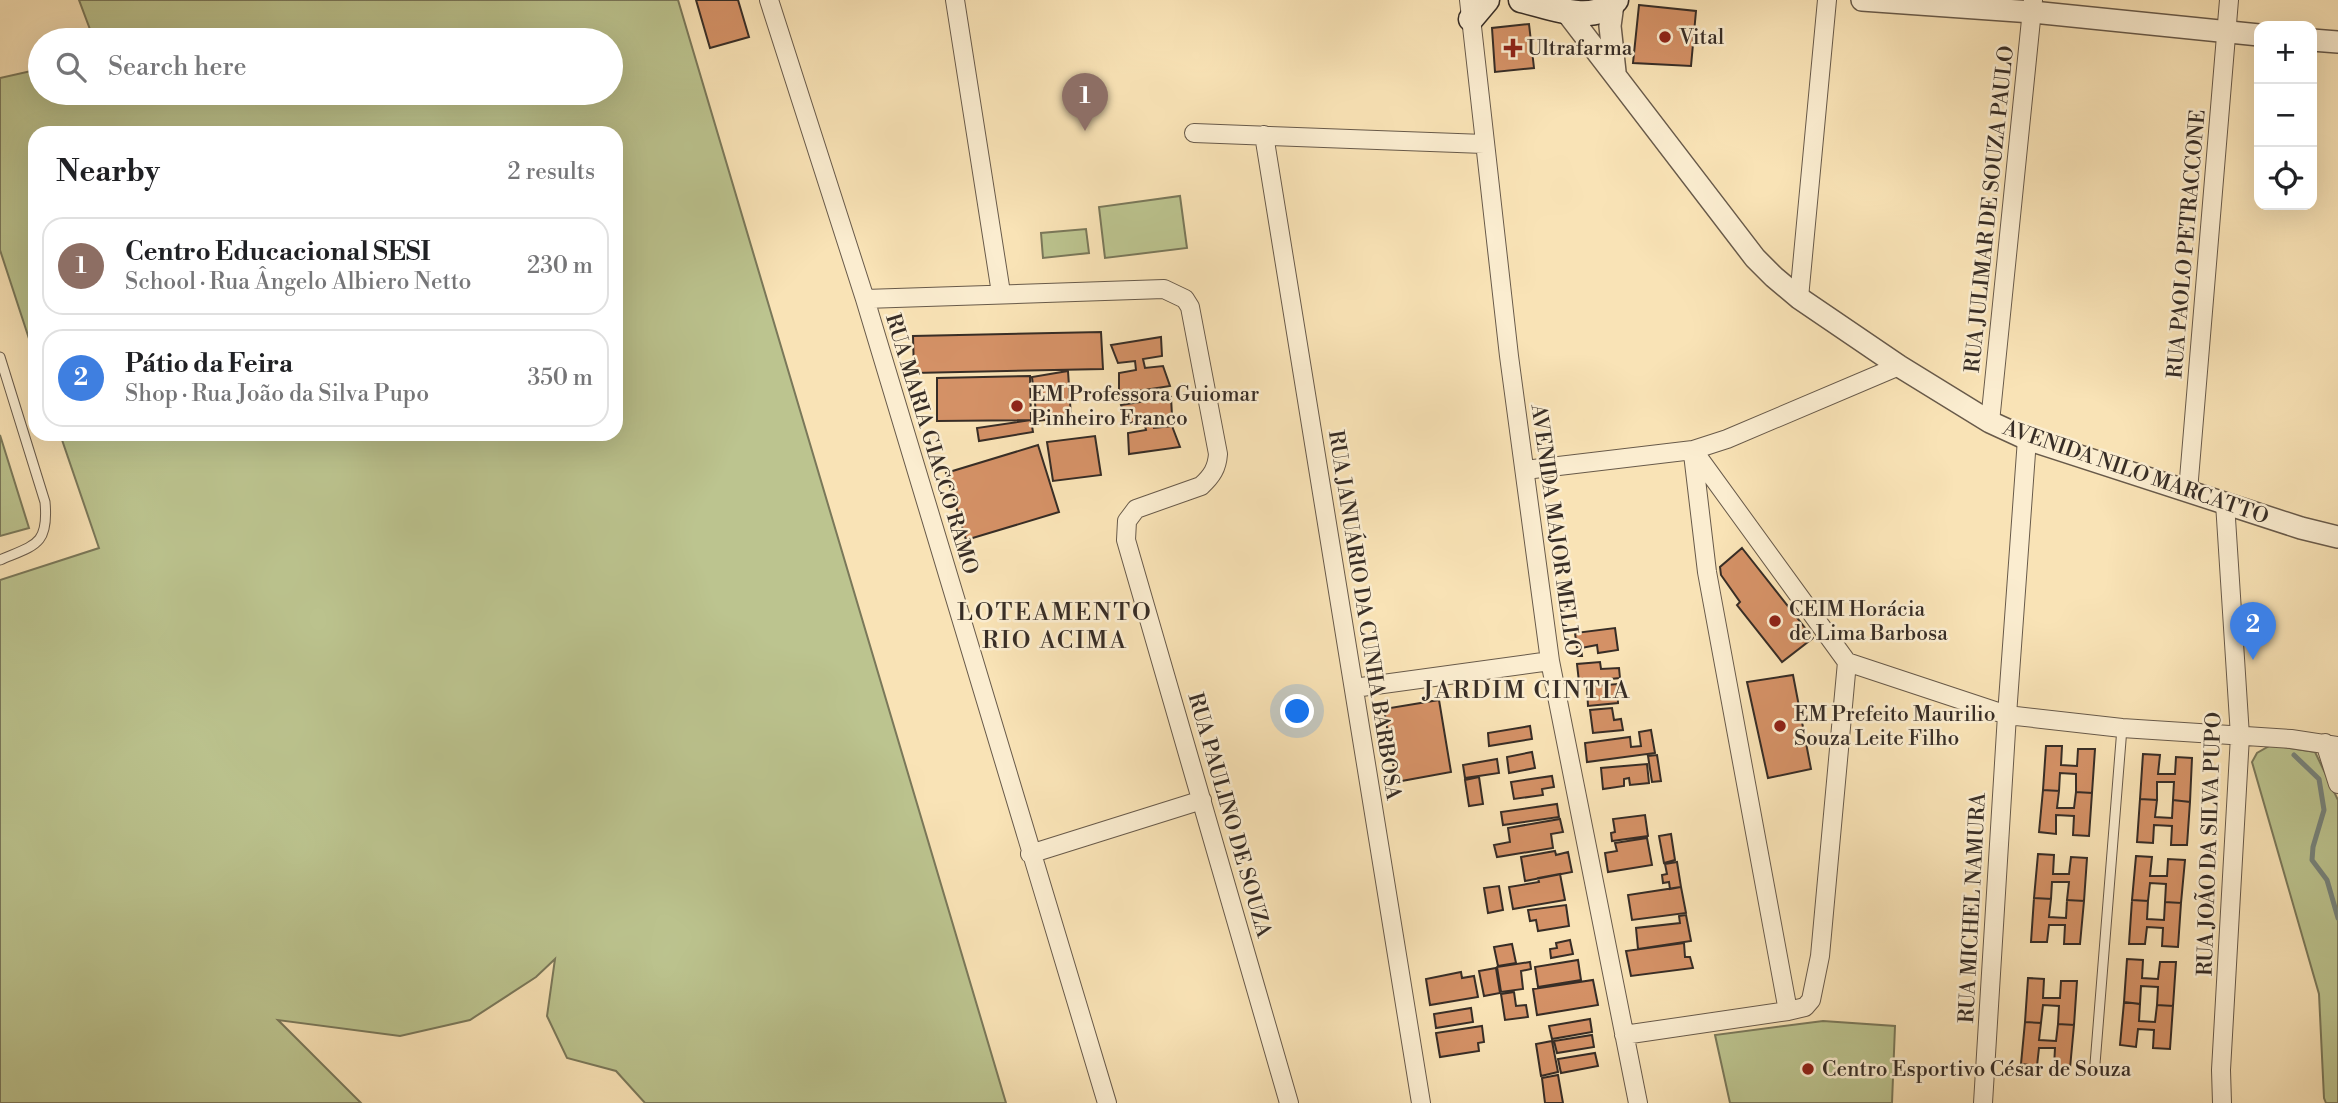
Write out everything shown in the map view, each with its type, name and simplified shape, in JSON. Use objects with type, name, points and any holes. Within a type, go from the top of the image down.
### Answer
[{"type":"main road","points":[[1470,10],[1487,0]]},
{"type":"main road","points":[[1521,0],[1584,15],[1596,14],[1615,2]]},
{"type":"street","name":"RUA MARIA GIACCO RAMO","points":[[769,0],[864,299],[1107,1103]]},
{"type":"street","points":[[864,299],[1001,293],[955,0]]},
{"type":"street","points":[[1799,298],[1827,0]]},
{"type":"street","points":[[1862,0],[2032,6],[2254,35]]},
{"type":"street","name":"RUA PAOLO PETRACCONE","points":[[2188,491],[2230,0]]},
{"type":"street","points":[[1615,2],[1610,26],[1615,72]]},
{"type":"street","name":"RUA JULIMAR DE SOUZA PAULO","points":[[1990,422],[2032,6]]},
{"type":"street","name":"AVENIDA MAJOR MELLO","points":[[1470,10],[1484,144],[1550,661],[1638,1103]]},
{"type":"street","name":"AVENIDA NILO MARCATTO","points":[[1565,10],[1755,258],[1799,298],[1899,366],[1990,422],[2027,439],[2338,537]]},
{"type":"street","points":[[2317,41],[2338,43]]},
{"type":"street","points":[[1194,133],[1484,144]]},
{"type":"street","name":"RUA JANUÁRIO DA CUNHA BARBOSA","points":[[1264,135],[1421,1103]]},
{"type":"street","name":"RUA PAULINO DE SOUZA","points":[[1001,293],[1164,289],[1185,299],[1191,307],[1218,453],[1217,467],[1201,486],[1136,509],[1127,521],[1126,540],[1289,1103]]},
{"type":"street","points":[[1525,470],[1692,450],[1727,439],[1899,366]]},
{"type":"street","name":"RUA MICHEL NAMURA","points":[[1983,1103],[2027,439]]},
{"type":"street","points":[[1692,450],[1847,662],[2007,715],[2331,744],[2338,784]]},
{"type":"street","points":[[1692,450],[1707,572],[1788,1012]]},
{"type":"street","name":"RUA JOÃO DA SILVA PUPO","points":[[2222,1103],[2221,1070],[2240,736],[2225,503]]},
{"type":"street","points":[[1354,688],[1550,661]]},
{"type":"street","points":[[1624,1035],[1788,1012],[1805,1007],[1811,1000],[1817,979],[1847,662]]},
{"type":"street","points":[[1030,853],[1202,800]]},
{"type":"lane","points":[[0,357],[45,502],[47,522],[42,538],[31,547],[0,560]]},
{"type":"lane","points":[[2095,1064],[2122,727]]},
{"type":"green space","points":[[79,0],[678,0],[1006,1103],[645,1103],[616,1071],[567,1058],[547,1016],[555,959],[536,977],[470,1020],[400,1036],[278,1020],[361,1103],[0,1103],[0,580],[99,548],[62,441],[623,441],[623,126],[28,126],[28,336],[0,250],[0,78],[28,72],[28,105],[623,105],[623,28],[90,28]]},
{"type":"green space","points":[[1180,196],[1187,248],[1105,258],[1099,207]]},
{"type":"green space","points":[[1086,229],[1089,253],[1043,258],[1041,233]]},
{"type":"green space","points":[[0,435],[29,528],[0,536]]},
{"type":"green space","points":[[2271,745],[2315,752],[2338,800],[2338,1103],[2326,1103],[2324,1098],[2319,994],[2252,762],[2257,753]]},
{"type":"green space","name":"Centro Esportivo César de Souza","points":[[1823,1021],[1895,1026],[1892,1103],[1730,1103],[1715,1035]]},
{"type":"building","points":[[696,0],[738,0],[749,37],[710,48]]},
{"type":"building","name":"Vital","points":[[1639,5],[1696,11],[1691,66],[1633,63]]},
{"type":"building","name":"Ultrafarma","points":[[1529,24],[1534,68],[1495,72],[1492,28]]},
{"type":"building","points":[[1101,332],[1103,369],[914,373],[913,336]]},
{"type":"building","points":[[1161,337],[1162,356],[1143,359],[1145,368],[1163,366],[1170,386],[1119,394],[1119,373],[1136,370],[1135,361],[1118,363],[1111,345]]},
{"type":"building","points":[[1068,371],[1071,417],[1037,421],[1032,377]]},
{"type":"building","points":[[1030,376],[1031,420],[937,421],[937,378]]},
{"type":"building","points":[[1171,397],[1172,416],[1153,419],[1154,428],[1172,426],[1180,447],[1129,454],[1128,433],[1146,430],[1144,421],[1127,423],[1121,405]]},
{"type":"building","points":[[1031,420],[1033,432],[979,441],[977,428]]},
{"type":"building","points":[[1095,436],[1101,475],[1053,481],[1047,442]]},
{"type":"building","points":[[1038,445],[1059,512],[966,540],[946,473]]},
{"type":"building","name":"CEIM Horácia de Lima Barbosa","points":[[1742,548],[1813,638],[1782,662],[1737,605],[1740,602],[1721,575],[1720,567]]},
{"type":"building","points":[[1615,628],[1618,650],[1598,653],[1597,645],[1581,648],[1582,656],[1578,656],[1575,633]]},
{"type":"building","points":[[1600,662],[1601,669],[1619,668],[1620,678],[1579,682],[1577,664]]},
{"type":"building","name":"EM Prefeito Maurilio Souza Leite Filho","points":[[1793,675],[1811,769],[1768,778],[1747,682]]},
{"type":"building","points":[[1617,684],[1618,703],[1588,706],[1587,687]]},
{"type":"building","points":[[1439,700],[1451,772],[1396,782],[1384,709]]},
{"type":"building","points":[[1612,708],[1614,720],[1621,719],[1623,730],[1593,733],[1590,710]]},
{"type":"building","points":[[1530,726],[1532,739],[1489,746],[1488,733]]},
{"type":"building","points":[[1651,730],[1655,753],[1587,762],[1585,743],[1630,737],[1631,747],[1641,746],[1639,732]]},
{"type":"building","points":[[2046,746],[2062,746],[2061,765],[2077,766],[2078,749],[2095,749],[2092,793],[2076,792],[2076,774],[2060,773],[2059,791],[2043,790]]},
{"type":"building","points":[[1532,752],[1535,768],[1509,773],[1507,757]]},
{"type":"building","points":[[2143,754],[2160,755],[2158,774],[2175,774],[2176,757],[2192,758],[2190,802],[2173,800],[2174,782],[2157,782],[2157,800],[2140,799]]},
{"type":"building","points":[[1657,755],[1661,781],[1652,782],[1648,756]]},
{"type":"building","points":[[1497,759],[1499,773],[1465,778],[1463,765]]},
{"type":"building","points":[[1647,764],[1649,783],[1630,785],[1629,778],[1624,779],[1624,786],[1603,789],[1601,768]]},
{"type":"building","points":[[1552,776],[1554,787],[1542,789],[1543,795],[1514,799],[1511,782]]},
{"type":"building","points":[[1479,777],[1483,804],[1469,806],[1465,780]]},
{"type":"building","points":[[2043,790],[2059,791],[2057,808],[2074,808],[2076,792],[2092,793],[2089,836],[2073,835],[2074,816],[2056,815],[2056,834],[2039,832]]},
{"type":"building","points":[[2140,799],[2157,800],[2155,817],[2172,818],[2173,800],[2190,802],[2187,845],[2171,845],[2172,826],[2154,825],[2153,843],[2137,842]]},
{"type":"building","points":[[1557,804],[1559,817],[1503,825],[1501,812]]},
{"type":"building","points":[[1645,815],[1648,836],[1612,841],[1611,833],[1615,832],[1613,819]]},
{"type":"building","points":[[1560,819],[1563,832],[1551,834],[1553,848],[1497,857],[1494,845],[1510,842],[1508,828]]},
{"type":"building","points":[[1671,834],[1675,860],[1664,863],[1659,836]]},
{"type":"building","points":[[1647,838],[1652,865],[1608,872],[1605,853],[1617,851],[1615,843]]},
{"type":"building","points":[[1555,851],[1556,855],[1568,852],[1572,872],[1525,881],[1521,857]]},
{"type":"building","points":[[2038,854],[2054,855],[2053,874],[2069,874],[2071,857],[2087,858],[2084,901],[2067,900],[2069,882],[2052,882],[2051,899],[2034,898]]},
{"type":"building","points":[[2136,856],[2152,857],[2150,876],[2167,876],[2168,859],[2185,860],[2181,903],[2165,902],[2166,884],[2150,883],[2148,901],[2132,900]]},
{"type":"building","points":[[1677,862],[1681,887],[1670,889],[1669,882],[1663,883],[1662,875],[1667,874],[1665,864]]},
{"type":"building","points":[[1560,874],[1565,900],[1513,909],[1509,887],[1539,882],[1538,878]]},
{"type":"building","points":[[1499,886],[1503,910],[1488,913],[1484,888]]},
{"type":"building","points":[[1681,887],[1686,913],[1632,920],[1628,895]]},
{"type":"building","points":[[2034,898],[2051,899],[2049,917],[2066,918],[2067,900],[2084,901],[2080,944],[2064,944],[2065,925],[2049,925],[2047,942],[2031,942]]},
{"type":"building","points":[[2132,900],[2148,901],[2147,919],[2164,920],[2165,902],[2181,903],[2178,947],[2162,946],[2163,928],[2147,927],[2145,944],[2129,944]]},
{"type":"building","points":[[1566,905],[1569,926],[1538,931],[1536,920],[1530,921],[1528,910]]},
{"type":"building","points":[[1686,915],[1691,941],[1638,949],[1636,928],[1680,923],[1679,916]]},
{"type":"building","points":[[1570,940],[1573,954],[1551,958],[1550,949],[1557,948],[1556,943]]},
{"type":"building","points":[[1684,943],[1685,957],[1690,957],[1693,968],[1631,976],[1626,951]]},
{"type":"building","points":[[1512,944],[1516,963],[1498,966],[1494,947]]},
{"type":"building","points":[[2127,959],[2143,960],[2142,978],[2158,979],[2160,962],[2176,962],[2173,1006],[2157,1005],[2158,987],[2141,986],[2140,1004],[2124,1002]]},
{"type":"building","points":[[1578,960],[1581,980],[1538,987],[1535,967]]},
{"type":"building","points":[[1530,962],[1531,969],[1521,971],[1523,989],[1501,992],[1497,967]]},
{"type":"building","points":[[1496,968],[1500,993],[1484,996],[1479,971]]},
{"type":"building","points":[[1461,972],[1462,978],[1474,976],[1478,997],[1430,1005],[1426,979]]},
{"type":"building","points":[[2028,978],[2044,979],[2043,998],[2060,998],[2061,981],[2077,981],[2074,1025],[2058,1024],[2059,1006],[2043,1005],[2041,1023],[2025,1022]]},
{"type":"building","points":[[1593,980],[1598,1005],[1537,1015],[1533,989]]},
{"type":"building","points":[[1514,992],[1516,1006],[1526,1005],[1528,1017],[1505,1020],[1501,994]]},
{"type":"building","points":[[2124,1002],[2140,1004],[2139,1021],[2155,1022],[2157,1005],[2173,1006],[2170,1049],[2153,1048],[2154,1030],[2138,1029],[2136,1047],[2120,1045]]},
{"type":"building","points":[[1471,1008],[1473,1022],[1436,1028],[1434,1014]]},
{"type":"building","points":[[1590,1019],[1592,1032],[1552,1039],[1549,1026]]},
{"type":"building","points":[[2025,1022],[2041,1023],[2039,1040],[2056,1041],[2058,1024],[2074,1025],[2070,1068],[2054,1067],[2055,1048],[2039,1048],[2037,1066],[2021,1064]]},
{"type":"building","points":[[1482,1026],[1484,1042],[1478,1043],[1479,1051],[1440,1057],[1436,1033]]},
{"type":"building","points":[[1592,1035],[1594,1047],[1557,1053],[1554,1041]]},
{"type":"building","points":[[1552,1041],[1558,1072],[1541,1076],[1536,1044]]},
{"type":"building","points":[[1595,1053],[1598,1066],[1561,1073],[1558,1059]]},
{"type":"building","points":[[1558,1075],[1563,1103],[1545,1103],[1542,1078]]},
{"type":"waterway","points":[[2294,755],[2319,779],[2324,810],[2312,860],[2327,880],[2338,918]]},
{"type":"place","name":"Vital","points":[[1665,37]]},
{"type":"place","name":"Ultrafarma","points":[[1513,48]]},
{"type":"place","name":"Centro Educacional SESI","points":[[1085,131]]},
{"type":"place","name":"EM Professora Guiomar Pinheiro Franco","points":[[1017,406]]},
{"type":"place","name":"CEIM Horácia de Lima Barbosa","points":[[1775,621]]},
{"type":"place","name":"Pátio da Feira","points":[[2253,660]]},
{"type":"place","name":"EM Prefeito Maurilio Souza Leite Filho","points":[[1780,726]]},
{"type":"place","name":"Centro Esportivo César de Souza","points":[[1808,1069]]},
{"type":"district","name":"LOTEAMENTO RIO ACIMA","points":[[1055,626]]},
{"type":"district","name":"JARDIM CINTIA","points":[[1527,690]]}]
